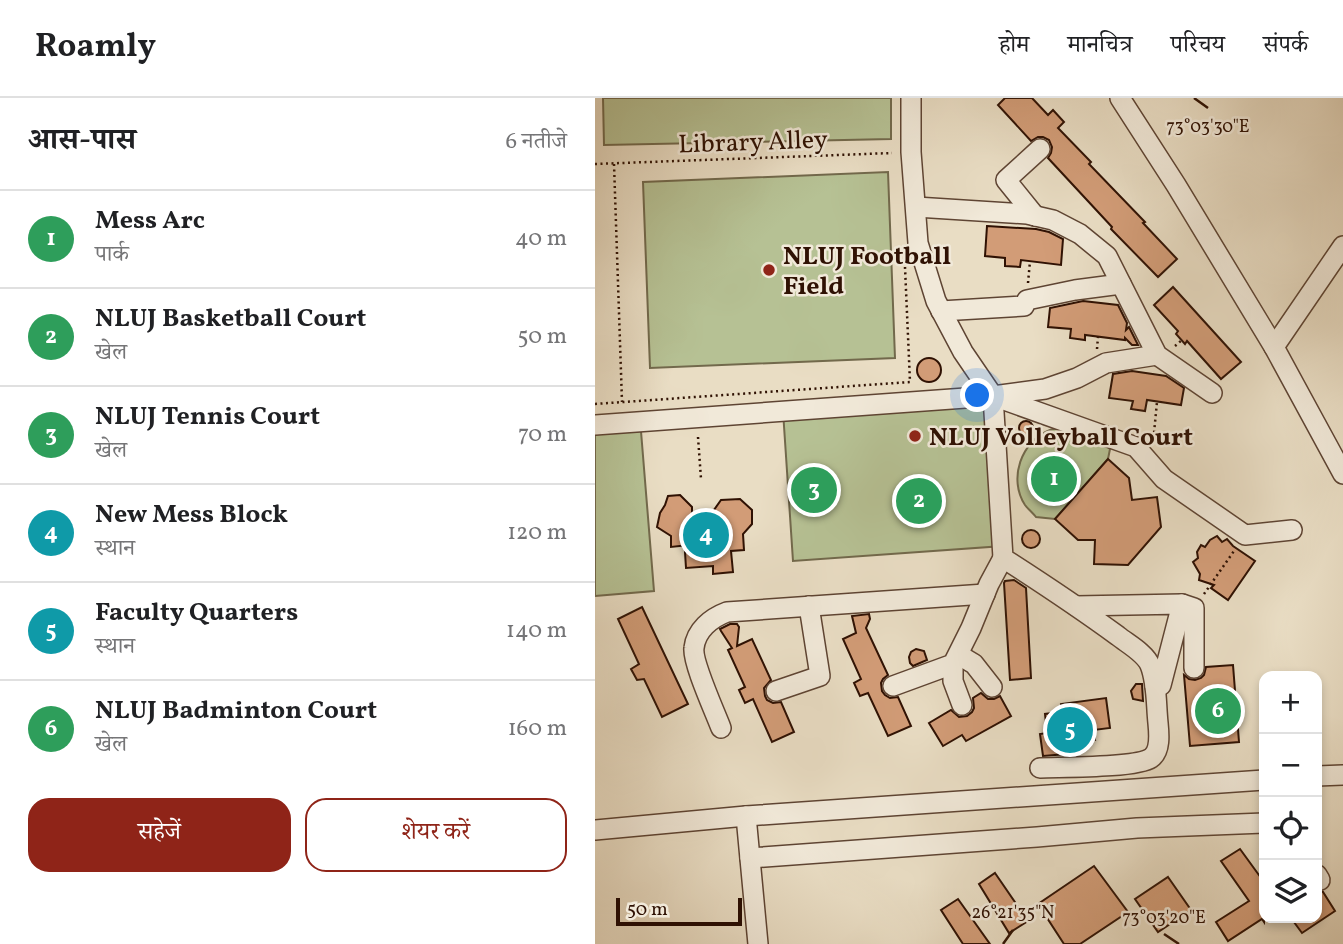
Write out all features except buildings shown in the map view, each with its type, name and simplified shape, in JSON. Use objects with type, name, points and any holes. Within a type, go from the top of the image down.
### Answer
[{"type":"street","points":[[911,98],[911,152],[918,243],[941,312],[963,352],[993,396],[1003,558],[956,660],[953,681],[962,705]]},
{"type":"street","points":[[1120,98],[1274,347],[1343,474]]},
{"type":"street","points":[[1035,216],[1006,180],[1040,149]]},
{"type":"street","points":[[916,207],[1027,214],[1053,220],[1080,234],[1107,256],[1157,355],[1212,393]]},
{"type":"street","points":[[1274,347],[1343,246]]},
{"type":"street","points":[[941,312],[1024,306],[1027,300],[1121,284]]},
{"type":"street","points":[[595,425],[993,396],[1045,388],[1077,378],[1105,363],[1157,355]]},
{"type":"street","points":[[993,396],[1137,448],[1164,479],[1245,536],[1292,530]]},
{"type":"street","points":[[1003,558],[1134,648],[1149,662],[1155,686],[1158,748],[1150,759],[1126,764],[1040,768]]},
{"type":"street","points":[[721,728],[699,671],[694,648],[707,622],[716,616],[727,612],[985,594]]},
{"type":"street","points":[[776,691],[820,676],[809,606]]},
{"type":"street","points":[[1076,606],[1188,606]]},
{"type":"street","points":[[1188,606],[1194,668]]},
{"type":"street","points":[[1155,686],[1161,685],[1188,606]]},
{"type":"street","points":[[893,686],[956,660],[974,664],[992,687]]},
{"type":"street","points":[[1322,776],[1343,775]]},
{"type":"street","points":[[595,830],[746,816],[1259,780]]},
{"type":"street","points":[[746,816],[758,944]]},
{"type":"street","points":[[750,858],[1137,828],[1259,823]]},
{"type":"path","name":"Library Alley","points":[[595,164],[911,152]]},
{"type":"path","points":[[614,164],[622,402]]},
{"type":"path","points":[[595,404],[910,382],[905,260]]},
{"type":"path","points":[[1137,448],[1154,433],[1157,402]]},
{"type":"path","points":[[697,417],[701,479]]},
{"type":"path","points":[[1188,606],[1245,536]]},
{"type":"green space","points":[[603,98],[891,98],[891,139],[604,145]]},
{"type":"green space","name":"NLUJ Football Field","points":[[888,172],[895,358],[650,368],[643,182]]},
{"type":"green space","points":[[993,396],[1003,546],[793,561],[783,411]]},
{"type":"green space","points":[[640,419],[654,591],[595,596],[595,423]]},
{"type":"green space","points":[[1066,426],[1098,436],[1110,449],[1108,459],[1055,519],[1036,517],[1020,495],[1020,462],[1031,443],[1040,435]]},
{"type":"place","name":"NLUJ Football Field","points":[[769,270]]},
{"type":"place","name":"NLUJ Volleyball Court","points":[[915,436]]},
{"type":"place","name":"Mess Arc","points":[[1054,479]]},
{"type":"place","name":"NLUJ Tennis Court","points":[[814,490]]},
{"type":"place","name":"NLUJ Basketball Court","points":[[919,501]]},
{"type":"place","name":"New Mess Block","points":[[706,535]]},
{"type":"place","name":"NLUJ Badminton Court","points":[[1218,711]]},
{"type":"place","name":"Faculty Quarters","points":[[1070,730]]}]
